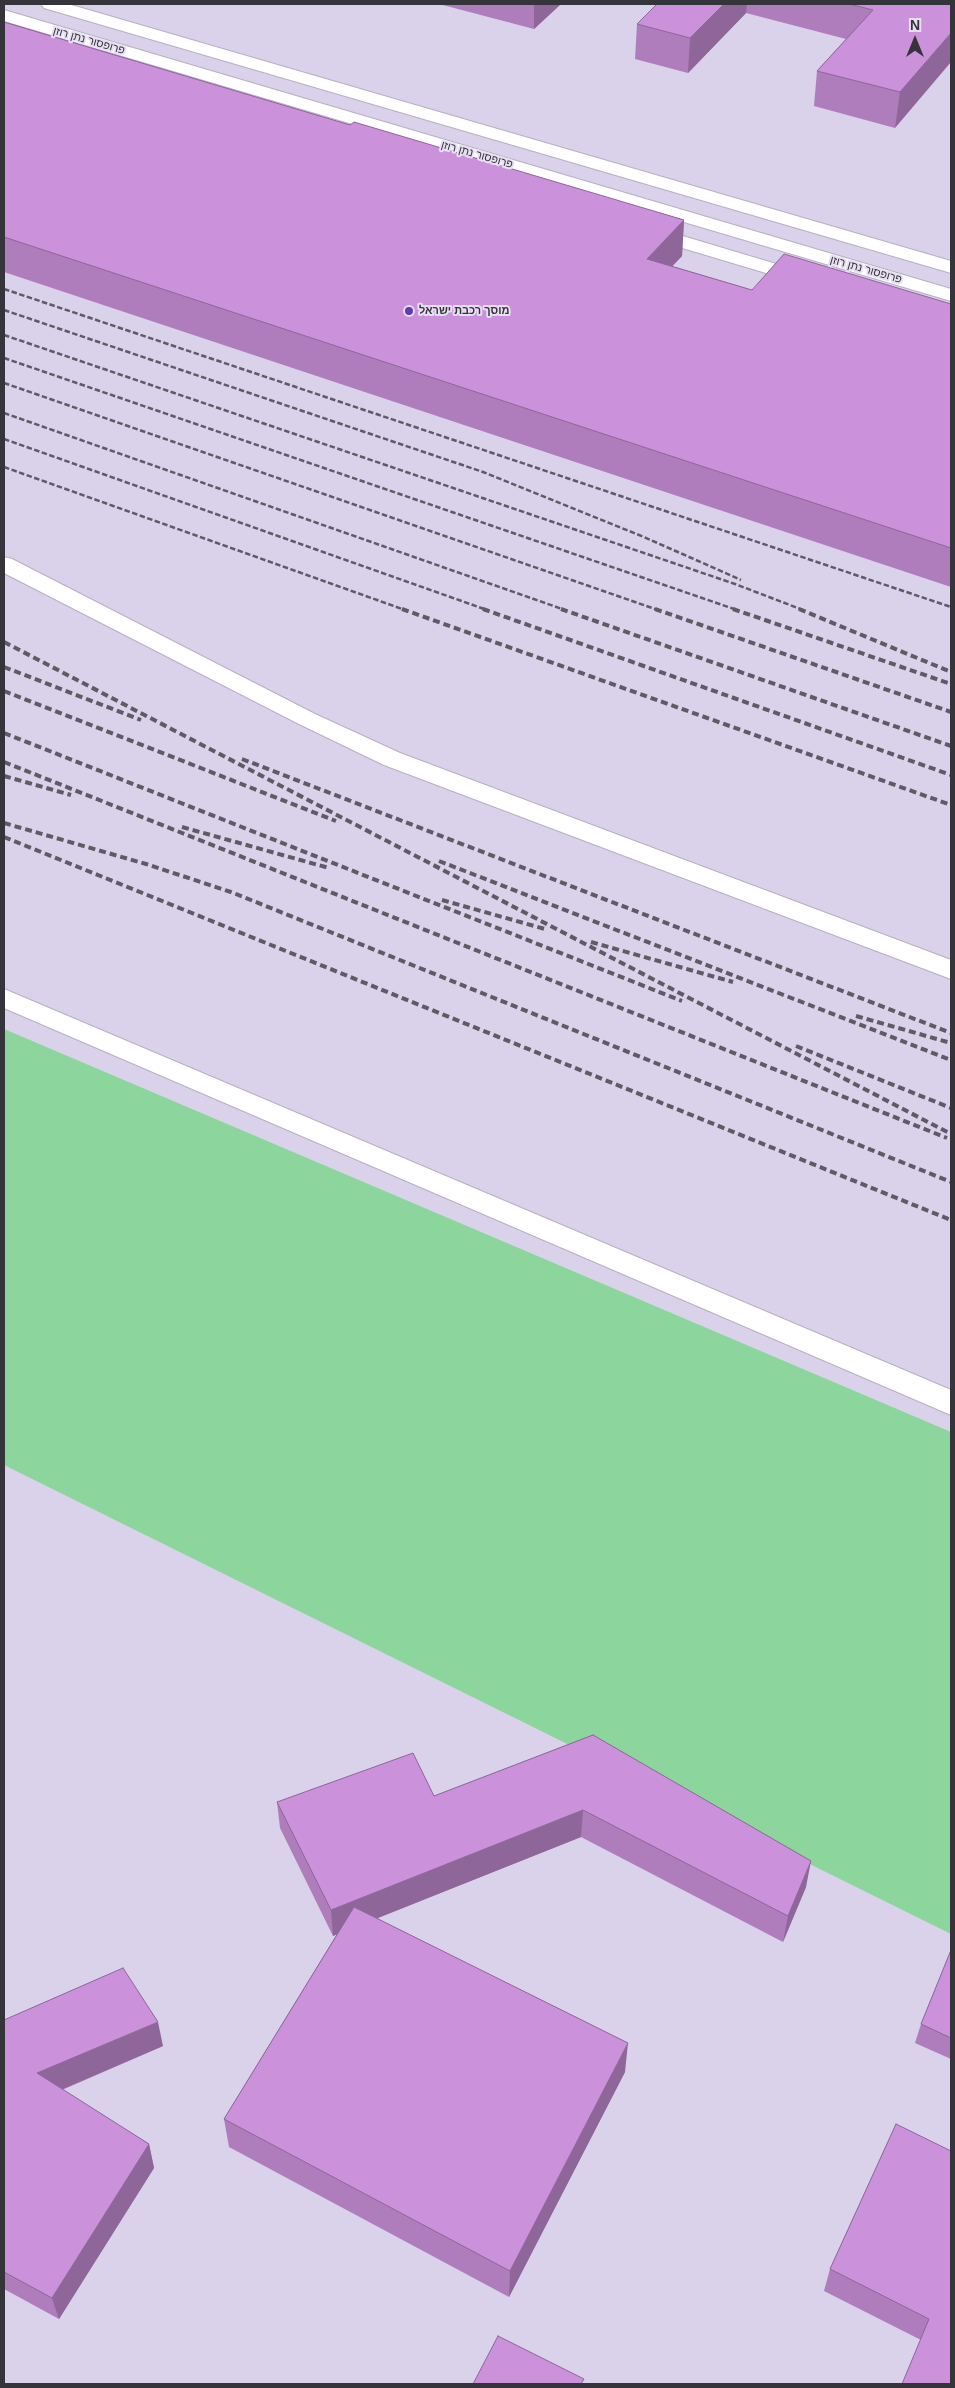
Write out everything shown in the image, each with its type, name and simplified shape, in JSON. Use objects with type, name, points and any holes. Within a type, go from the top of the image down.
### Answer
[{"type":"street","name":"פרופסור נתן רוזן","points":[[50,4],[951,267]]},
{"type":"street","name":"פרופסור נתן רוזן","points":[[4,15],[951,295]]},
{"type":"street","points":[[626,225],[827,285]]},
{"type":"street","points":[[4,564],[328,730],[392,759],[951,970]]},
{"type":"street","points":[[4,998],[951,1403]]},
{"type":"shaded area","points":[[4,4],[951,4],[951,2384],[4,2384]]},
{"type":"green space","points":[[4,1029],[951,1432],[951,1934],[4,1465]]},
{"type":"building","points":[[657,4],[724,4],[690,38],[637,24]]},
{"type":"building","points":[[849,4],[951,4],[951,33],[900,92],[817,71],[873,10]]},
{"type":"building","name":"מוסך רכבת ישראל","points":[[4,22],[350,125],[354,122],[684,220],[647,259],[752,290],[784,254],[951,304],[951,548],[4,237]]},
{"type":"building","points":[[593,1735],[811,1861],[788,1916],[583,1810],[331,1910],[277,1802],[413,1753],[434,1796]]},
{"type":"building","points":[[354,1907],[628,2043],[510,2271],[224,2119]]},
{"type":"building","points":[[951,1950],[951,2038],[921,2024]]},
{"type":"building","points":[[123,1968],[158,2022],[37,2073],[149,2144],[52,2298],[4,2272],[4,2020]]},
{"type":"building","points":[[896,2124],[951,2151],[951,2384],[902,2384],[929,2319],[830,2269]]},
{"type":"building","points":[[498,2336],[584,2379],[581,2384],[473,2384]]},
{"type":"railway","points":[[4,289],[951,607]]},
{"type":"railway","points":[[4,310],[483,472],[644,537],[741,580]]},
{"type":"railway","points":[[4,335],[735,584],[803,610]]},
{"type":"railway","points":[[4,358],[737,610]]},
{"type":"railway","points":[[4,383],[658,610]]},
{"type":"railway","points":[[4,413],[565,610]]},
{"type":"railway","points":[[4,439],[487,610]]},
{"type":"railway","points":[[4,467],[405,610]]},
{"type":"railway","points":[[402,609],[951,805]]},
{"type":"railway","points":[[483,609],[951,775]]},
{"type":"railway","points":[[561,609],[951,746]]},
{"type":"railway","points":[[655,609],[951,712]]},
{"type":"railway","points":[[733,609],[951,684]]},
{"type":"railway","points":[[799,609],[951,672]]},
{"type":"railway","points":[[4,642],[951,1134]]},
{"type":"railway","points":[[4,667],[141,720]]},
{"type":"railway","points":[[4,691],[336,821]]},
{"type":"railway","points":[[4,733],[682,1001]]},
{"type":"railway","points":[[242,759],[951,1033]]},
{"type":"railway","points":[[4,762],[947,1138]]},
{"type":"railway","points":[[4,776],[71,795]]},
{"type":"railway","points":[[4,823],[146,864],[231,892],[951,1182]]},
{"type":"railway","points":[[182,827],[329,868]]},
{"type":"railway","points":[[4,837],[951,1220]]},
{"type":"railway","points":[[439,861],[951,1060]]},
{"type":"railway","points":[[442,900],[545,929]]},
{"type":"railway","points":[[591,942],[733,982]]},
{"type":"railway","points":[[856,1016],[951,1043]]},
{"type":"railway","points":[[796,1046],[951,1108]]},
{"type":"place","name":"מוסך רכבת ישראל","points":[[409,311]]}]
